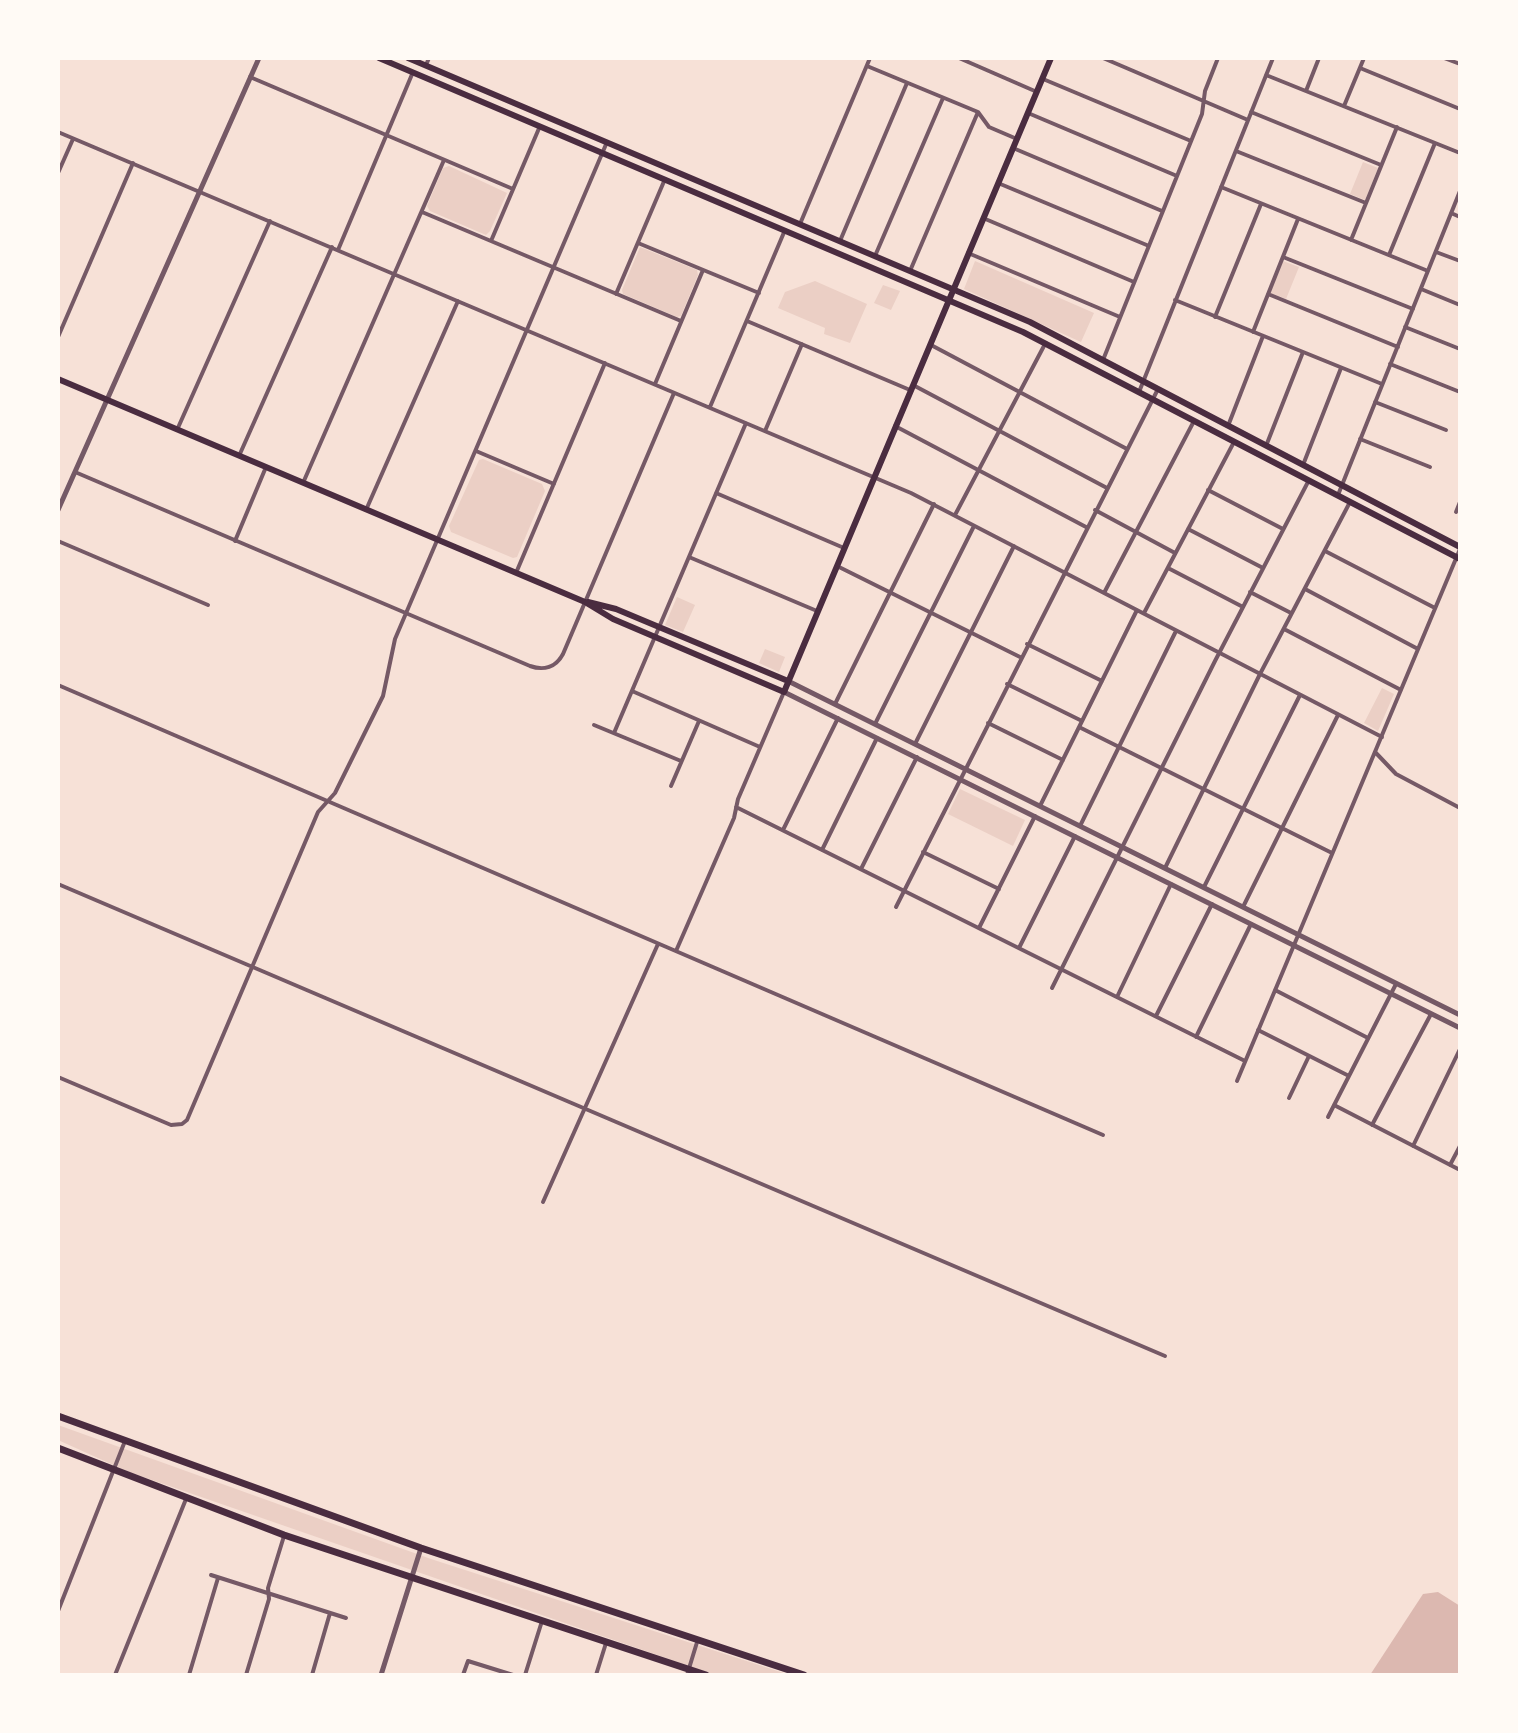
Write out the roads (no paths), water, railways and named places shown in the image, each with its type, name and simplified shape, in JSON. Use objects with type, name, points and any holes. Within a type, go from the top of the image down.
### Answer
[{"type":"main road","points":[[379,58],[949,299],[1045,343],[1458,558]]},
{"type":"main road","points":[[408,58],[428,62],[607,142],[1030,322],[1460,548]]},
{"type":"main road","points":[[58,379],[585,602],[605,615],[784,692],[1051,58]]},
{"type":"main road","points":[[585,602],[608,606],[788,681]]},
{"type":"main road","points":[[58,1416],[421,1548],[804,1675]]},
{"type":"main road","points":[[58,1448],[284,1535],[688,1672],[706,1675]]},
{"type":"street","points":[[58,510],[259,58]]},
{"type":"street","points":[[800,224],[870,58]]},
{"type":"street","points":[[959,58],[1037,92]]},
{"type":"street","points":[[1103,58],[1248,120]]},
{"type":"street","points":[[1103,360],[1202,114],[1206,88],[1218,58]]},
{"type":"street","points":[[1139,392],[1273,58]]},
{"type":"street","points":[[1306,91],[1319,58]]},
{"type":"street","points":[[1344,106],[1364,58]]},
{"type":"street","points":[[1444,58],[1460,64]]},
{"type":"street","points":[[867,66],[978,112],[989,127],[1017,139]]},
{"type":"street","points":[[1360,68],[1460,109]]},
{"type":"street","points":[[338,250],[413,72]]},
{"type":"street","points":[[1266,75],[1460,153]]},
{"type":"street","points":[[250,77],[513,189]]},
{"type":"street","points":[[1043,79],[1191,141]]},
{"type":"street","points":[[840,241],[907,83]]},
{"type":"street","points":[[875,256],[943,98]]},
{"type":"street","points":[[910,271],[978,112]]},
{"type":"street","points":[[1251,112],[1381,165]]},
{"type":"street","points":[[1028,113],[1177,176]]},
{"type":"street","points":[[491,241],[540,126]]},
{"type":"street","points":[[1351,240],[1397,127]]},
{"type":"street","points":[[58,132],[934,504],[1382,737]]},
{"type":"street","points":[[58,173],[73,138]]},
{"type":"street","points":[[58,1077],[171,1125],[182,1124],[189,1116],[318,812],[338,789],[383,696],[392,646],[607,142]]},
{"type":"street","points":[[1389,255],[1435,142]]},
{"type":"street","points":[[1013,148],[1163,212]]},
{"type":"street","points":[[1236,151],[1366,203]]},
{"type":"street","points":[[303,483],[444,160]]},
{"type":"street","points":[[58,337],[133,163]]},
{"type":"street","points":[[616,294],[665,179]]},
{"type":"street","points":[[998,183],[1149,246]]},
{"type":"street","points":[[1221,187],[1428,271]]},
{"type":"street","points":[[1338,495],[1460,191]]},
{"type":"street","points":[[1215,317],[1261,204]]},
{"type":"street","points":[[422,212],[681,321]]},
{"type":"street","points":[[1451,213],[1460,217]]},
{"type":"street","points":[[983,218],[1134,282]]},
{"type":"street","points":[[1253,332],[1299,219]]},
{"type":"street","points":[[177,430],[270,221]]},
{"type":"street","points":[[710,407],[785,230]]},
{"type":"street","points":[[638,243],[759,293]]},
{"type":"street","points":[[239,456],[332,247]]},
{"type":"street","points":[[1436,252],[1460,261]]},
{"type":"street","points":[[968,253],[1120,317]]},
{"type":"street","points":[[1283,257],[1413,309]]},
{"type":"street","points":[[655,384],[703,270]]},
{"type":"street","points":[[1421,289],[1460,305]]},
{"type":"street","points":[[1268,294],[1398,347]]},
{"type":"street","points":[[1175,300],[1382,384]]},
{"type":"street","points":[[366,510],[458,301]]},
{"type":"street","points":[[747,321],[912,388],[1107,488]]},
{"type":"street","points":[[1405,327],[1460,349]]},
{"type":"street","points":[[1228,426],[1263,336]]},
{"type":"street","points":[[955,515],[1045,343]]},
{"type":"street","points":[[765,431],[802,344]]},
{"type":"street","points":[[930,344],[1127,449]]},
{"type":"street","points":[[1266,446],[1303,352]]},
{"type":"street","points":[[516,573],[605,363]]},
{"type":"street","points":[[1390,364],[1460,392]]},
{"type":"street","points":[[1303,465],[1341,368]]},
{"type":"street","points":[[896,907],[1158,389]]},
{"type":"street","points":[[75,472],[530,666],[549,667],[561,658],[675,392]]},
{"type":"street","points":[[1375,402],[1446,430]]},
{"type":"street","points":[[1104,593],[1194,421]]},
{"type":"street","points":[[614,733],[746,423]]},
{"type":"street","points":[[895,426],[1086,527]]},
{"type":"street","points":[[1360,439],[1430,467]]},
{"type":"street","points":[[1144,613],[1234,441]]},
{"type":"street","points":[[476,451],[554,484]]},
{"type":"street","points":[[235,541],[266,467]]},
{"type":"street","points":[[1052,988],[1309,480]]},
{"type":"street","points":[[1208,490],[1283,529]]},
{"type":"street","points":[[716,493],[844,548]]},
{"type":"street","points":[[1165,868],[1260,674],[1350,502]]},
{"type":"street","points":[[1456,512],[1460,502]]},
{"type":"street","points":[[835,704],[934,504]]},
{"type":"street","points":[[1095,510],[1175,553]]},
{"type":"street","points":[[875,724],[974,525]]},
{"type":"street","points":[[1188,529],[1263,568]]},
{"type":"street","points":[[58,541],[208,605]]},
{"type":"street","points":[[915,744],[1014,546]]},
{"type":"street","points":[[1237,1081],[1460,548]]},
{"type":"street","points":[[1325,551],[1435,608]]},
{"type":"street","points":[[689,557],[817,611]]},
{"type":"street","points":[[837,566],[1020,657]]},
{"type":"street","points":[[1168,568],[1243,607]]},
{"type":"street","points":[[1305,589],[1418,649]]},
{"type":"street","points":[[1250,592],[1292,614]]},
{"type":"street","points":[[1040,806],[1137,610]]},
{"type":"street","points":[[1284,629],[1401,690]]},
{"type":"street","points":[[1080,826],[1176,630]]},
{"type":"street","points":[[1027,644],[1102,681]]},
{"type":"street","points":[[788,681],[1460,1015]]},
{"type":"street","points":[[1007,684],[1082,721]]},
{"type":"street","points":[[58,685],[1103,1135]]},
{"type":"street","points":[[632,691],[760,747]]},
{"type":"street","points":[[676,951],[784,692],[1460,1028]]},
{"type":"street","points":[[1204,887],[1300,695]]},
{"type":"street","points":[[1243,907],[1339,715]]},
{"type":"street","points":[[783,830],[838,718]]},
{"type":"street","points":[[671,786],[699,721]]},
{"type":"street","points":[[988,723],[1063,760]]},
{"type":"street","points":[[594,725],[681,761]]},
{"type":"street","points":[[1079,727],[1332,853]]},
{"type":"street","points":[[822,850],[877,738]]},
{"type":"street","points":[[1375,752],[1396,774],[1460,808]]},
{"type":"street","points":[[861,869],[917,757]]},
{"type":"street","points":[[736,807],[1245,1061]]},
{"type":"street","points":[[979,928],[1035,816]]},
{"type":"street","points":[[1019,948],[1075,835]]},
{"type":"street","points":[[923,852],[999,889]]},
{"type":"street","points":[[1117,997],[1172,883]]},
{"type":"street","points":[[58,884],[1165,1356]]},
{"type":"street","points":[[1156,1016],[1212,903]]},
{"type":"street","points":[[1196,1037],[1251,923]]},
{"type":"street","points":[[543,1202],[658,944]]},
{"type":"street","points":[[1328,1117],[1397,984]]},
{"type":"street","points":[[1275,990],[1368,1038]]},
{"type":"street","points":[[1372,1125],[1431,1013]]},
{"type":"street","points":[[1258,1030],[1349,1076]]},
{"type":"street","points":[[1413,1146],[1460,1049]]},
{"type":"street","points":[[1289,1098],[1309,1056]]},
{"type":"street","points":[[1334,1105],[1460,1170]]},
{"type":"street","points":[[1450,1165],[1460,1146]]},
{"type":"street","points":[[58,1611],[125,1441]]},
{"type":"street","points":[[115,1675],[186,1499]]},
{"type":"street","points":[[246,1675],[284,1535]]},
{"type":"street","points":[[381,1675],[421,1548]]},
{"type":"street","points":[[211,1575],[346,1618]]},
{"type":"street","points":[[189,1675],[218,1578]]},
{"type":"street","points":[[312,1675],[330,1613]]},
{"type":"street","points":[[525,1675],[542,1621]]},
{"type":"street","points":[[688,1672],[698,1639]]},
{"type":"street","points":[[596,1675],[606,1642]]},
{"type":"street","points":[[463,1675],[468,1661],[513,1675]]}]
